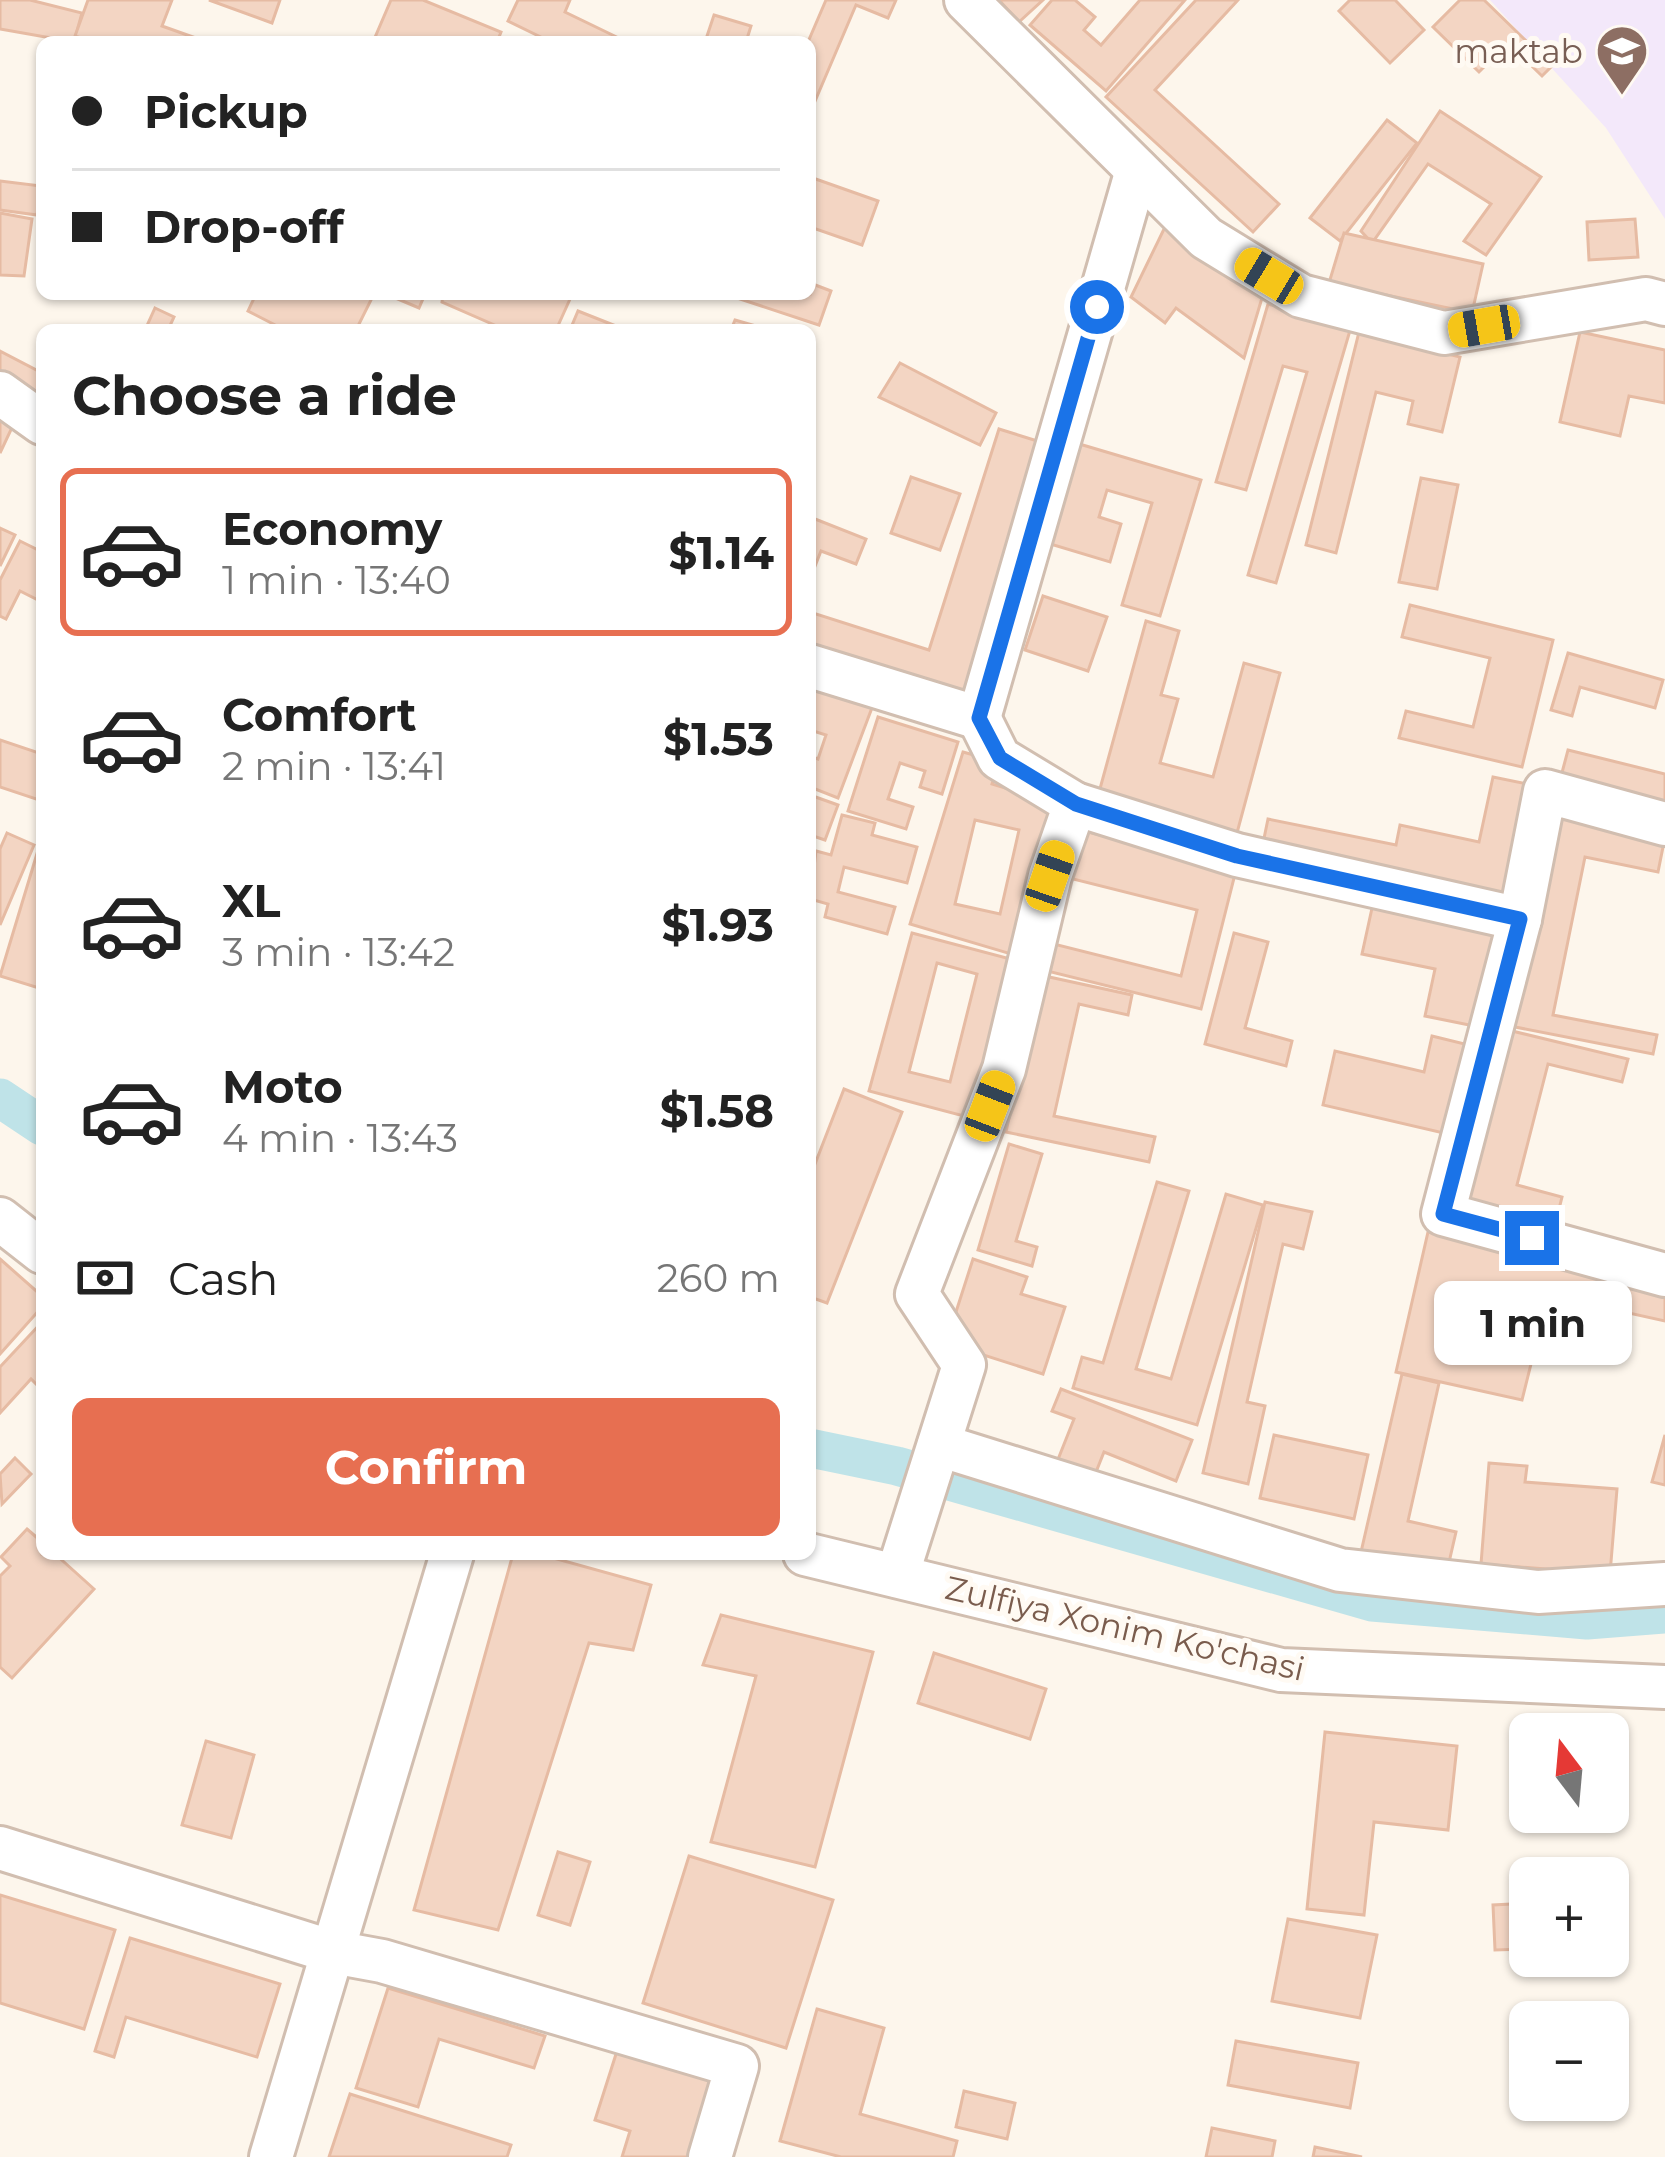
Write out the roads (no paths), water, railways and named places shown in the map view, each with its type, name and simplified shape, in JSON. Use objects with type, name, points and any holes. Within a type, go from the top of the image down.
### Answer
[{"type":"street","points":[[966,0],[1206,238],[1301,296],[1444,333],[1646,299],[1665,304]]},
{"type":"street","points":[[1137,170],[979,718],[1000,758],[1076,804],[1237,856],[1520,919]]},
{"type":"street","points":[[0,393],[36,418]]},
{"type":"street","points":[[816,668],[979,718]]},
{"type":"street","points":[[1665,824],[1545,791],[1520,919],[1443,1214],[1665,1275]]},
{"type":"street","points":[[897,1576],[964,1365],[917,1294],[1004,1069],[1050,876],[1076,804]]},
{"type":"street","points":[[0,1220],[36,1247]]},
{"type":"street","points":[[939,1445],[1340,1570],[1538,1592],[1665,1584]]},
{"type":"street","name":"Zulfiya Xonim Ko'chasi","points":[[816,1557],[1281,1670],[1665,1687]]},
{"type":"street","points":[[271,2157],[450,1560]]},
{"type":"street","points":[[0,1848],[332,1952],[382,1961],[737,2066],[710,2157]]},
{"type":"waterway","points":[[0,1098],[36,1122]]},
{"type":"waterway","points":[[816,1449],[897,1466],[1372,1602],[1587,1620],[1665,1614]]},
{"type":"place","name":"maktab","points":[[1622,97]]}]
